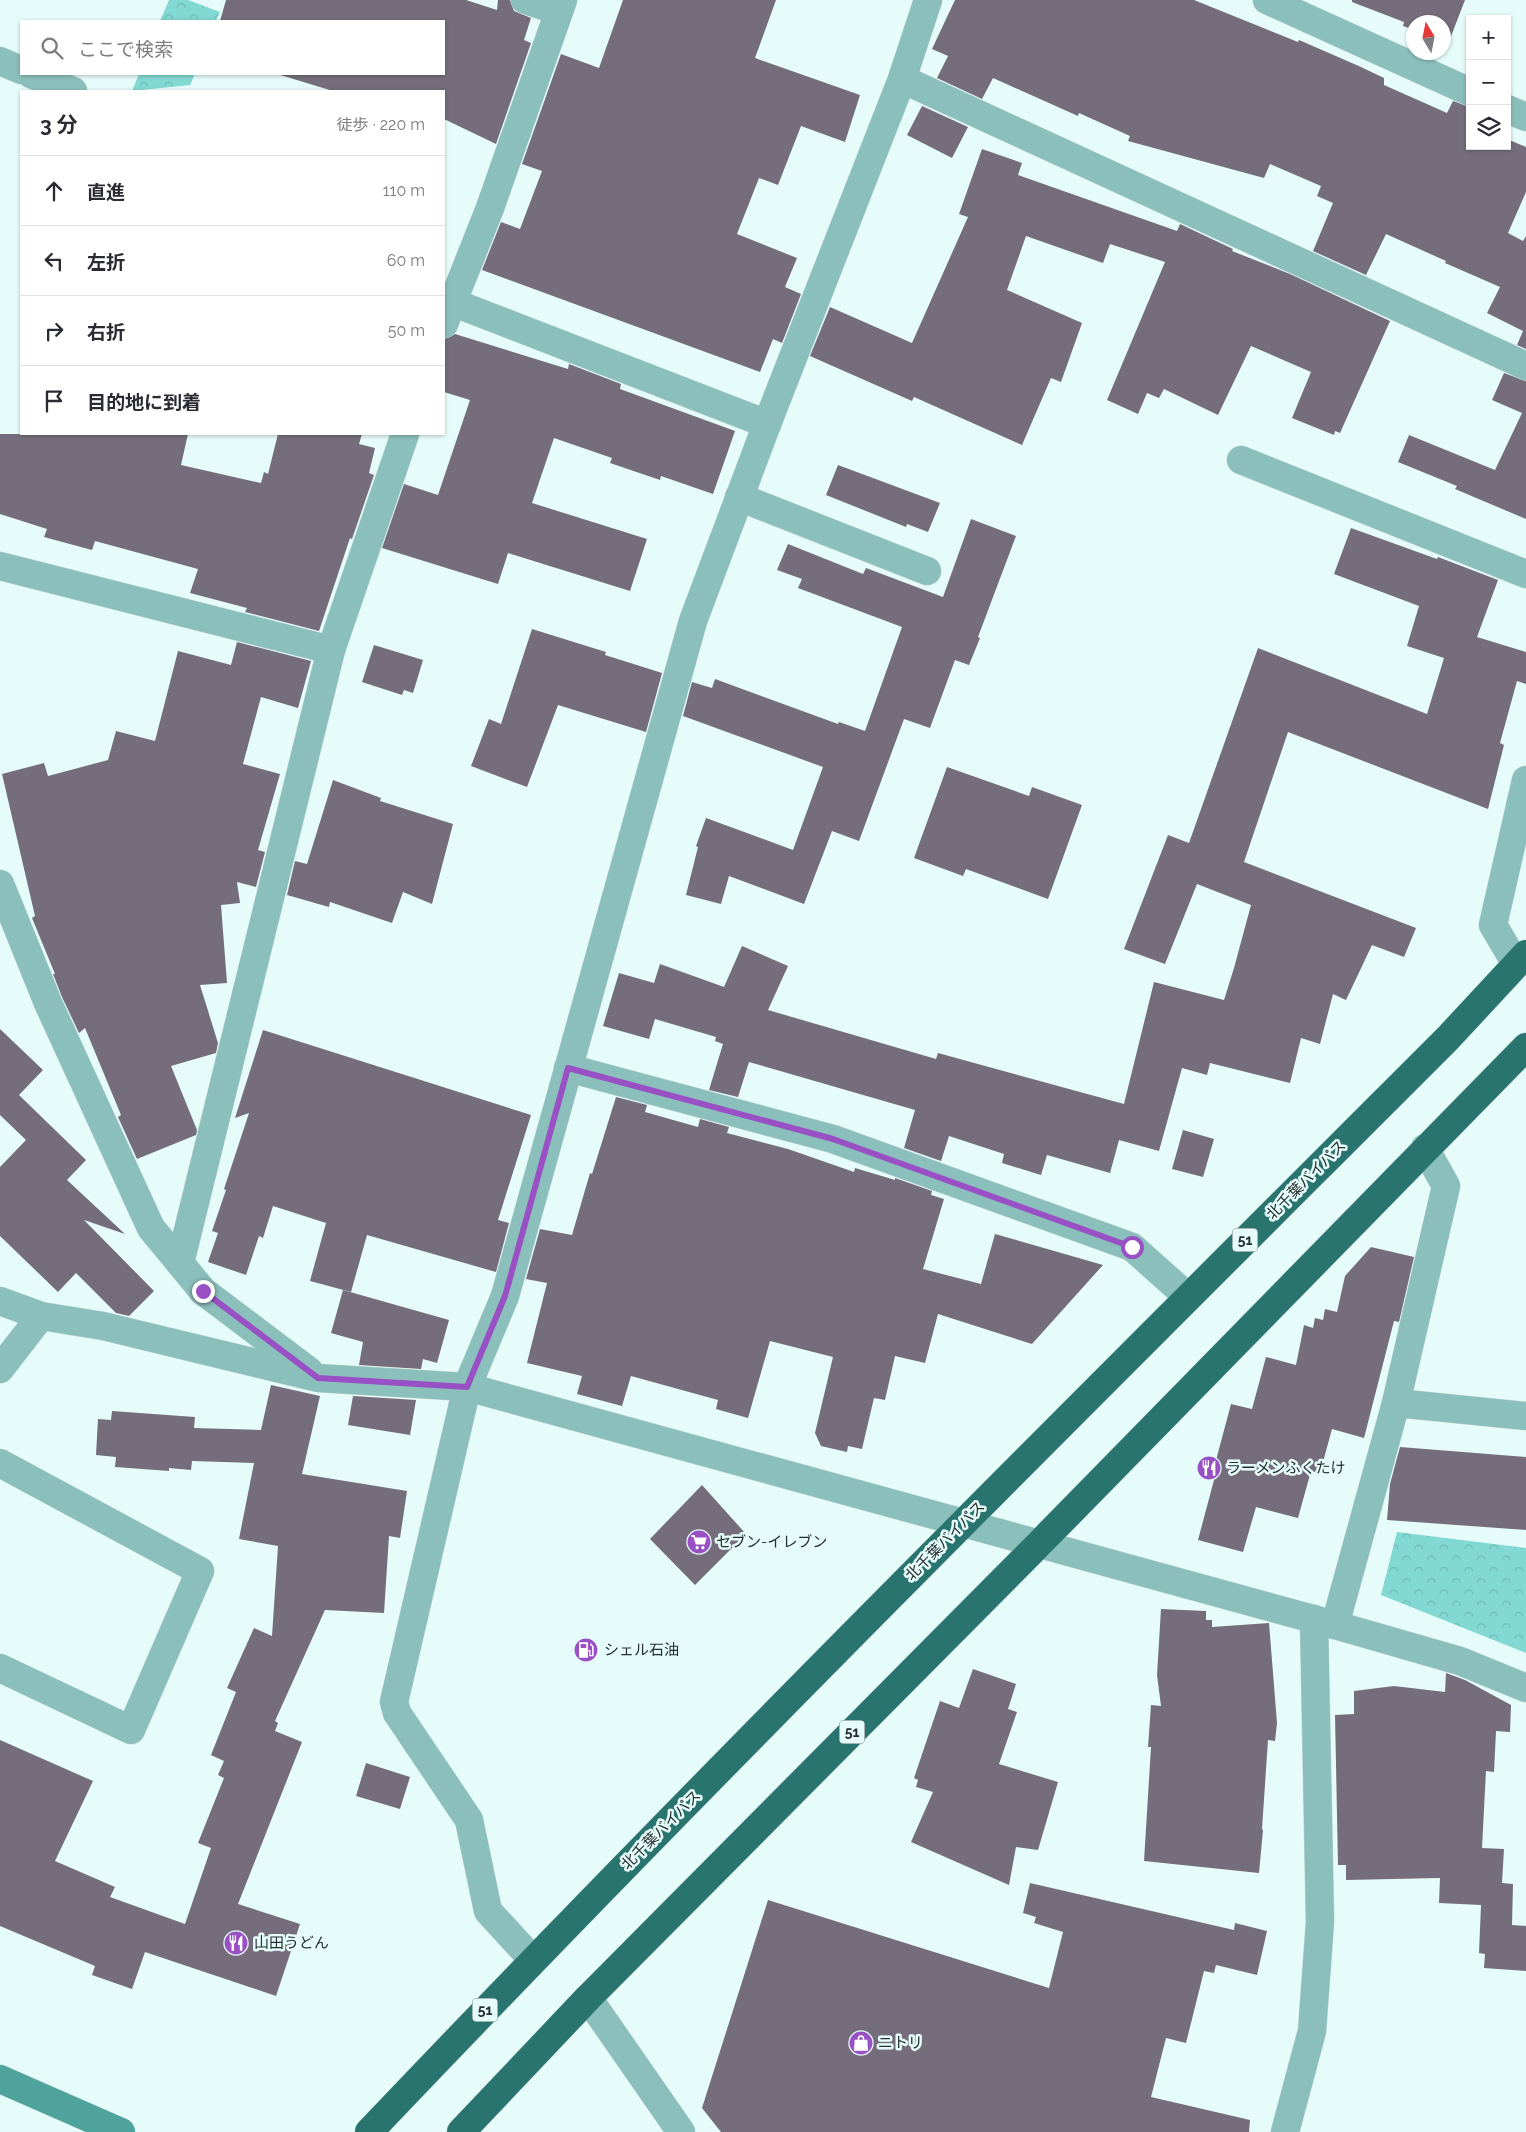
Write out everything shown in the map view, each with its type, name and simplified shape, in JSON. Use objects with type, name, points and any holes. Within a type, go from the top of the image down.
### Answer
[{"type":"highway","name":"北千葉バイパス","points":[[369,2132],[533,1960],[962,1523],[1448,1038],[1521,959]]},
{"type":"highway","name":"51","points":[[461,2132],[588,1998],[1038,1545],[1526,1047]]},
{"type":"street","points":[[525,0],[561,5],[490,208],[446,308],[767,424]]},
{"type":"street","points":[[533,1960],[488,1910],[469,1820],[397,1713],[394,1702],[467,1387],[505,1296],[693,621],[767,424],[902,79],[928,0]]},
{"type":"street","points":[[1267,0],[1466,90]]},
{"type":"street","points":[[0,61],[20,70]]},
{"type":"street","points":[[33,75],[71,90]]},
{"type":"street","points":[[902,79],[1526,366]]},
{"type":"street","points":[[1511,111],[1526,117]]},
{"type":"street","points":[[180,1263],[332,650],[405,435]]},
{"type":"street","points":[[1241,460],[1526,574]]},
{"type":"street","points":[[739,497],[927,571]]},
{"type":"street","points":[[0,566],[332,650]]},
{"type":"street","points":[[1521,959],[1493,924],[1526,780]]},
{"type":"street","points":[[0,884],[48,1003],[151,1228],[203,1291],[318,1378]]},
{"type":"street","points":[[568,1068],[833,1139],[1132,1247],[1188,1298]]},
{"type":"street","points":[[1286,2132],[1312,2030],[1320,1922],[1324,1622],[1396,1403],[1446,1186],[1425,1148]]},
{"type":"street","points":[[0,1301],[41,1316],[112,1328],[318,1378],[467,1387],[1324,1622],[1460,1661],[1526,1688]]},
{"type":"street","points":[[0,1369],[41,1316]]},
{"type":"street","points":[[1396,1403],[1526,1416]]},
{"type":"street","points":[[0,1463],[200,1571],[131,1730],[0,1668]]},
{"type":"street","points":[[588,1998],[681,2132]]},
{"type":"street","points":[[0,2079],[121,2132]]},
{"type":"green space","points":[[169,0],[188,0],[220,12],[216,20],[160,20]]},
{"type":"green space","points":[[139,75],[195,75],[190,85],[132,90]]},
{"type":"green space","points":[[1397,1532],[1526,1548],[1526,1653],[1381,1595]]},
{"type":"building","points":[[226,0],[466,0],[497,10],[498,0],[510,0],[514,11],[531,18],[524,40],[531,43],[496,144],[445,119],[445,90],[330,90],[280,75],[445,75],[445,20],[220,20]]},
{"type":"building","points":[[623,0],[776,0],[755,58],[860,95],[845,142],[801,126],[778,185],[759,178],[737,234],[797,258],[785,287],[801,294],[782,343],[773,339],[760,372],[482,270],[501,222],[520,229],[542,171],[522,164],[561,54],[599,68]]},
{"type":"building","points":[[955,0],[1194,0],[1298,42],[1299,40],[1361,67],[1384,78],[1384,85],[1447,113],[1453,101],[1466,106],[1466,150],[1511,150],[1511,141],[1526,147],[1526,192],[1508,233],[1523,241],[1526,236],[1526,349],[1517,345],[1523,331],[1487,313],[1500,287],[1445,263],[1446,261],[1386,234],[1366,275],[1313,251],[1333,203],[1317,196],[1321,186],[1270,164],[1264,178],[1128,141],[1130,136],[1079,113],[1078,116],[993,78],[982,99],[937,78],[948,56],[932,49]]},
{"type":"building","points":[[1352,0],[1465,0],[1451,36],[1451,15],[1406,15],[1406,27],[1403,26],[1404,22],[1352,2]]},
{"type":"building","points":[[922,106],[968,127],[952,158],[907,135]]},
{"type":"building","points":[[982,149],[1022,163],[1018,175],[1177,231],[1180,224],[1233,249],[1232,251],[1290,274],[1390,321],[1340,433],[1335,431],[1334,435],[1292,418],[1311,372],[1251,346],[1218,415],[1164,389],[1159,398],[1147,393],[1138,414],[1107,400],[1165,262],[1110,244],[1103,263],[1026,236],[1007,290],[1082,323],[1061,382],[1051,378],[1022,445],[914,397],[912,401],[810,356],[830,307],[912,343],[968,217],[959,214]]},
{"type":"building","points":[[455,334],[568,369],[569,364],[621,384],[620,389],[735,431],[713,494],[661,476],[660,480],[610,463],[612,458],[554,438],[532,503],[647,539],[630,591],[508,553],[498,584],[382,548],[404,484],[438,495],[470,400],[445,392],[445,339]]},
{"type":"building","points":[[1504,373],[1526,381],[1526,519],[1455,489],[1457,486],[1398,462],[1409,435],[1495,470],[1522,413],[1492,400]]},
{"type":"building","points":[[0,434],[188,435],[181,465],[261,483],[264,472],[268,474],[278,435],[362,435],[359,444],[375,448],[369,473],[374,475],[352,539],[350,538],[319,631],[245,612],[247,608],[190,593],[198,569],[95,541],[92,550],[44,537],[47,529],[0,514]]},
{"type":"building","points":[[838,465],[940,503],[928,532],[907,524],[906,527],[826,495]]},
{"type":"building","points":[[971,519],[1016,536],[969,665],[955,660],[930,728],[904,719],[859,841],[832,831],[804,904],[729,876],[721,904],[686,895],[698,847],[696,846],[706,818],[793,850],[823,767],[683,716],[692,682],[712,688],[715,679],[838,724],[839,722],[865,731],[902,627],[798,588],[802,579],[777,570],[788,544],[863,574],[866,568],[943,597]]},
{"type":"building","points":[[1351,528],[1437,559],[1438,557],[1498,580],[1477,637],[1526,652],[1526,684],[1517,681],[1500,743],[1504,745],[1488,809],[1288,732],[1244,862],[1416,928],[1404,957],[1372,945],[1346,1000],[1333,994],[1320,1044],[1301,1038],[1290,1083],[1210,1063],[1207,1075],[1182,1068],[1159,1151],[1119,1140],[1110,1173],[1047,1155],[1041,1175],[1002,1163],[1004,1154],[949,1136],[941,1161],[904,1148],[915,1110],[749,1062],[738,1097],[709,1090],[723,1044],[715,1041],[716,1037],[655,1019],[649,1039],[603,1026],[619,973],[654,983],[660,964],[724,987],[742,946],[788,966],[768,1010],[936,1059],[938,1053],[1124,1104],[1154,982],[1224,1000],[1234,968],[1251,905],[1197,884],[1165,964],[1124,949],[1168,835],[1189,843],[1258,648],[1427,714],[1444,658],[1407,646],[1419,606],[1334,574]]},
{"type":"building","points":[[532,629],[606,652],[605,655],[662,673],[646,732],[558,705],[527,787],[471,766],[489,719],[501,724]]},
{"type":"building","points":[[237,642],[311,661],[298,708],[261,697],[243,764],[280,774],[258,850],[265,852],[256,887],[237,882],[240,903],[221,905],[227,983],[200,985],[218,1043],[216,1053],[171,1066],[197,1130],[196,1135],[137,1159],[118,1117],[121,1115],[85,1028],[79,1033],[62,997],[53,974],[55,974],[32,918],[35,916],[2,774],[44,763],[48,776],[108,760],[116,731],[155,741],[178,651],[231,665]]},
{"type":"building","points":[[374,645],[423,660],[413,693],[404,690],[402,695],[362,682]]},
{"type":"building","points":[[947,767],[1029,796],[1032,787],[1082,805],[1048,899],[966,869],[963,876],[914,858]]},
{"type":"building","points":[[333,780],[381,798],[380,801],[453,824],[432,904],[403,892],[392,923],[330,902],[329,907],[287,895],[295,861],[307,864]]},
{"type":"building","points":[[0,1029],[43,1070],[19,1095],[86,1160],[67,1180],[125,1234],[84,1220],[154,1291],[129,1316],[116,1313],[76,1273],[58,1292],[0,1236],[0,1167],[26,1140],[0,1115]]},
{"type":"building","points":[[263,1030],[531,1115],[498,1220],[509,1223],[496,1272],[367,1235],[351,1292],[310,1281],[326,1223],[273,1206],[263,1238],[259,1236],[246,1275],[208,1262],[218,1233],[212,1231],[249,1113],[235,1118]]},
{"type":"building","points":[[616,1097],[647,1105],[645,1112],[698,1127],[700,1119],[729,1127],[727,1133],[788,1149],[854,1172],[855,1168],[895,1180],[895,1178],[932,1191],[931,1195],[944,1199],[923,1269],[981,1284],[995,1234],[1103,1265],[1032,1344],[938,1314],[925,1363],[895,1356],[885,1400],[874,1398],[862,1449],[848,1446],[847,1452],[821,1446],[815,1433],[833,1357],[770,1341],[748,1418],[716,1409],[718,1400],[631,1376],[622,1406],[577,1394],[582,1376],[527,1363],[547,1283],[526,1279],[540,1229],[572,1235],[590,1173],[592,1174]]},
{"type":"building","points":[[1183,1130],[1214,1139],[1203,1177],[1172,1169]]},
{"type":"building","points":[[1371,1247],[1414,1257],[1399,1322],[1394,1321],[1364,1438],[1332,1429],[1320,1473],[1311,1471],[1298,1518],[1256,1507],[1243,1552],[1198,1540],[1218,1465],[1215,1464],[1231,1404],[1252,1409],[1266,1357],[1296,1365],[1304,1325],[1313,1328],[1315,1318],[1323,1320],[1325,1309],[1337,1312],[1345,1276]]},
{"type":"building","points":[[343,1290],[449,1320],[437,1363],[423,1359],[421,1369],[359,1365],[363,1342],[331,1333]]},
{"type":"building","points":[[271,1385],[320,1396],[302,1474],[407,1491],[400,1538],[389,1536],[384,1613],[325,1610],[275,1721],[278,1723],[275,1731],[302,1742],[238,1904],[300,1924],[276,1996],[145,1952],[132,1989],[92,1975],[95,1966],[0,1926],[0,1740],[93,1781],[55,1861],[115,1887],[110,1897],[185,1924],[211,1848],[198,1843],[224,1778],[218,1775],[224,1761],[211,1755],[236,1692],[227,1688],[254,1628],[272,1636],[278,1546],[239,1539],[254,1463],[192,1461],[191,1470],[169,1468],[169,1471],[115,1467],[116,1457],[96,1455],[98,1419],[111,1420],[112,1411],[195,1417],[194,1428],[261,1430]]},
{"type":"building","points":[[353,1396],[416,1400],[410,1435],[348,1425]]},
{"type":"building","points":[[1400,1447],[1526,1457],[1526,1530],[1387,1520],[1390,1484]]},
{"type":"building","points":[[702,1485],[746,1534],[695,1585],[650,1539]]},
{"type":"building","points":[[1161,1609],[1206,1611],[1206,1620],[1212,1620],[1212,1627],[1269,1623],[1277,1723],[1275,1741],[1268,1740],[1259,1873],[1144,1861],[1151,1747],[1148,1747],[1151,1705],[1161,1706],[1157,1675]]},
{"type":"building","points":[[973,1669],[1016,1684],[1008,1709],[1017,1712],[999,1764],[1058,1782],[1038,1850],[1016,1847],[1009,1885],[911,1842],[933,1792],[916,1787],[918,1780],[914,1778],[940,1701],[959,1708]]},
{"type":"building","points":[[1446,1673],[1465,1680],[1511,1705],[1510,1732],[1496,1731],[1494,1772],[1486,1771],[1482,1848],[1504,1849],[1502,1883],[1513,1884],[1512,1925],[1526,1926],[1526,1971],[1484,1968],[1485,1954],[1479,1953],[1481,1905],[1439,1903],[1440,1878],[1346,1880],[1346,1865],[1338,1865],[1335,1715],[1354,1714],[1354,1691],[1394,1686],[1445,1692]]},
{"type":"building","points":[[366,1763],[410,1777],[400,1809],[356,1796]]},
{"type":"building","points":[[1030,1883],[1234,1930],[1235,1923],[1267,1931],[1257,1975],[1216,1965],[1214,1973],[1204,1971],[1186,2043],[1166,2038],[1151,2097],[1250,2120],[1249,2132],[721,2132],[702,2108],[768,1900],[1049,1988],[1063,1932],[1034,1923],[1036,1917],[1023,1913]]},
{"type":"place","name":"ラーメンふくたけ","points":[[1209,1468]]},
{"type":"place","name":"セブン-イレブン","points":[[699,1542]]},
{"type":"place","name":"シェル石油","points":[[586,1650]]},
{"type":"place","name":"山田うどん","points":[[236,1943]]},
{"type":"place","name":"ニトリ","points":[[861,2043]]},
{"type":"route","points":[[203,1291],[318,1378],[467,1387],[505,1296],[568,1068],[833,1139],[1132,1247]]}]
